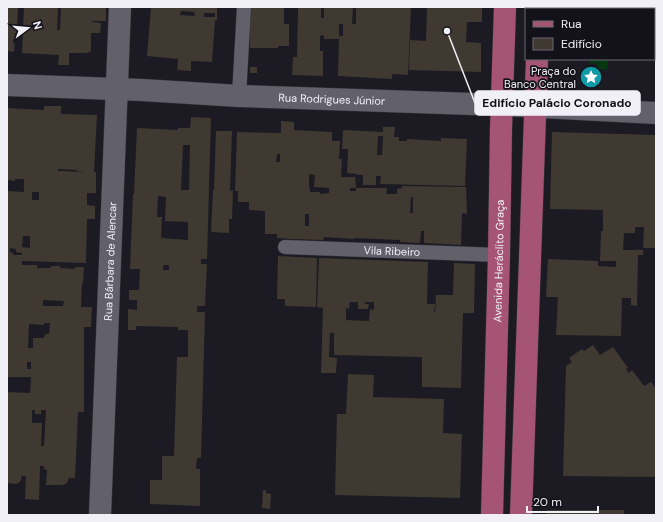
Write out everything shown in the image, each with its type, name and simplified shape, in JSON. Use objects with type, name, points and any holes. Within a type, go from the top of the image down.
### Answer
[{"type":"main road","name":"Avenida Heráclito Graça","points":[[492,515],[505,7]]},
{"type":"main road","points":[[521,515],[537,60]]},
{"type":"street","name":"Rua Bárbara de Alencar","points":[[100,515],[120,7]]},
{"type":"street","name":"Rua Rodrigues Júnior","points":[[7,85],[117,89],[239,96],[535,106],[656,112]]},
{"type":"lane","points":[[239,96],[244,7]]},
{"type":"lane","name":"Vila Ribeiro","points":[[285,247],[499,255]]},
{"type":"green space","points":[[590,60],[608,60],[607,70],[598,69],[598,64],[590,63]]},
{"type":"building","points":[[7,7],[18,7],[17,33],[15,33],[14,52],[7,51]]},
{"type":"building","points":[[24,7],[58,7],[57,30],[60,30],[61,7],[106,7],[106,21],[92,21],[101,23],[100,33],[91,33],[90,52],[69,53],[69,65],[58,65],[59,55],[22,53]]},
{"type":"building","points":[[151,7],[217,7],[212,62],[191,61],[191,71],[177,70],[178,59],[147,56]],"holes":[[[181,11],[194,12],[195,16],[180,15]],[[204,13],[215,13],[215,17],[204,17]]]},
{"type":"building","points":[[250,7],[284,7],[284,24],[289,24],[289,46],[278,46],[278,48],[250,48]]},
{"type":"building","points":[[298,7],[321,7],[321,18],[324,18],[324,7],[353,7],[352,24],[356,24],[356,7],[411,7],[408,75],[392,74],[392,79],[338,76],[339,39],[324,39],[324,35],[320,36],[320,51],[323,51],[323,76],[292,75],[293,57],[297,57]],"holes":[[[339,24],[343,24],[343,36],[339,36]]]},
{"type":"building","points":[[427,7],[482,7],[482,22],[467,22],[466,42],[481,43],[481,72],[409,70],[410,40],[426,41]]},
{"type":"building","points":[[250,67],[257,67],[257,73],[250,73]]},
{"type":"building","points":[[44,106],[61,106],[61,114],[97,115],[94,172],[96,172],[96,193],[87,193],[87,205],[95,206],[95,219],[87,219],[86,263],[22,261],[22,265],[37,265],[37,268],[51,268],[51,266],[60,266],[60,268],[75,269],[75,267],[84,267],[81,307],[92,307],[91,327],[84,327],[84,412],[78,412],[75,478],[69,478],[67,483],[63,485],[46,485],[47,470],[44,469],[44,466],[40,466],[39,500],[25,499],[26,476],[22,476],[20,482],[16,484],[7,483],[7,392],[30,393],[31,377],[7,377],[7,191],[24,192],[24,179],[15,179],[15,181],[7,180],[7,108],[44,110]],"holes":[[[58,169],[77,170],[87,172],[58,171]],[[32,192],[39,192],[39,200],[32,200]],[[23,236],[30,236],[30,248],[22,247]],[[10,248],[16,249],[16,252],[22,253],[22,255],[13,255],[13,253],[10,252]],[[43,300],[64,301],[63,306],[43,306]],[[44,323],[50,323],[49,334],[45,334],[44,338],[33,338],[33,348],[28,348],[29,324],[44,325]],[[27,362],[31,362],[31,369],[27,369]],[[32,410],[35,410],[35,414],[41,414],[41,410],[46,410],[44,446],[41,446],[42,423],[32,423]]]},
{"type":"building","points":[[191,117],[211,118],[207,259],[201,259],[201,264],[207,264],[205,306],[197,306],[197,312],[205,312],[201,458],[197,458],[196,469],[200,469],[200,506],[150,504],[150,480],[162,480],[162,456],[174,456],[177,357],[188,357],[188,330],[178,330],[178,327],[136,326],[136,330],[128,330],[128,309],[137,310],[137,300],[129,300],[129,290],[139,290],[140,269],[130,269],[137,128],[177,130],[178,128],[190,128]],"holes":[[[183,145],[190,145],[189,190],[181,190]],[[158,196],[166,197],[165,221],[188,222],[188,240],[161,238],[162,217],[157,217]],[[163,265],[169,265],[169,270],[163,270]]]},
{"type":"building","points":[[281,121],[294,122],[294,130],[332,132],[332,141],[340,141],[339,159],[342,159],[341,177],[355,177],[356,188],[387,188],[386,194],[397,194],[397,189],[402,188],[402,186],[466,187],[467,214],[462,213],[461,245],[424,243],[424,231],[421,231],[420,243],[400,242],[400,240],[324,237],[323,240],[293,239],[277,238],[277,234],[265,234],[265,211],[249,210],[249,202],[238,202],[238,191],[235,191],[237,132],[281,133]],"holes":[[[277,154],[280,154],[280,162],[276,162]],[[309,174],[315,175],[314,187],[329,188],[329,193],[320,194],[320,192],[310,192]],[[350,188],[356,188],[356,191],[350,191]],[[411,197],[413,197],[413,213],[410,213]],[[305,214],[309,214],[309,226],[305,226]]]},
{"type":"building","points":[[383,127],[395,127],[394,137],[399,137],[399,141],[407,141],[407,139],[441,141],[441,138],[467,139],[465,186],[380,184],[381,176],[376,176],[376,185],[363,185],[363,175],[347,173],[348,149],[342,149],[343,130],[383,132]],"holes":[[[378,136],[383,136],[382,155],[377,155]]]},
{"type":"building","points":[[216,131],[232,131],[230,191],[233,190],[232,219],[229,219],[229,233],[211,232]]},
{"type":"building","points":[[552,132],[656,135],[656,248],[643,248],[644,227],[635,227],[635,233],[624,233],[623,250],[643,250],[643,255],[638,255],[637,306],[631,305],[631,298],[622,298],[621,336],[556,335],[558,297],[546,297],[548,259],[598,261],[598,266],[616,267],[616,261],[600,261],[601,231],[603,231],[603,210],[550,209]]},
{"type":"building","points":[[278,256],[317,258],[316,307],[285,306],[285,299],[277,299]]},
{"type":"building","points":[[319,258],[428,262],[427,304],[435,304],[434,312],[435,312],[436,295],[453,295],[454,263],[475,264],[474,313],[463,313],[461,388],[422,387],[422,357],[334,355],[334,333],[330,333],[329,357],[337,358],[336,373],[321,373],[323,308],[317,307]],"holes":[[[350,302],[358,302],[358,309],[368,309],[369,304],[365,304],[365,302],[374,302],[374,310],[370,309],[369,321],[346,320],[346,308],[349,309]]]},
{"type":"building","points":[[593,345],[600,355],[613,347],[628,368],[626,369],[629,373],[632,370],[644,386],[651,382],[656,389],[656,477],[563,476],[566,366],[572,362],[569,358],[582,349],[584,351]]},
{"type":"building","points":[[348,374],[374,375],[373,397],[444,399],[443,433],[462,434],[460,498],[335,495],[337,414],[346,414]]},
{"type":"building","points":[[263,490],[266,490],[266,493],[271,494],[270,509],[262,508]]},
{"type":"building","points":[[547,510],[624,510],[624,515],[546,515]]},
{"type":"place","name":"Edifício Palácio Coronado","points":[[447,31]]},
{"type":"place","name":"Praça do Banco Central","points":[[591,77]]}]
